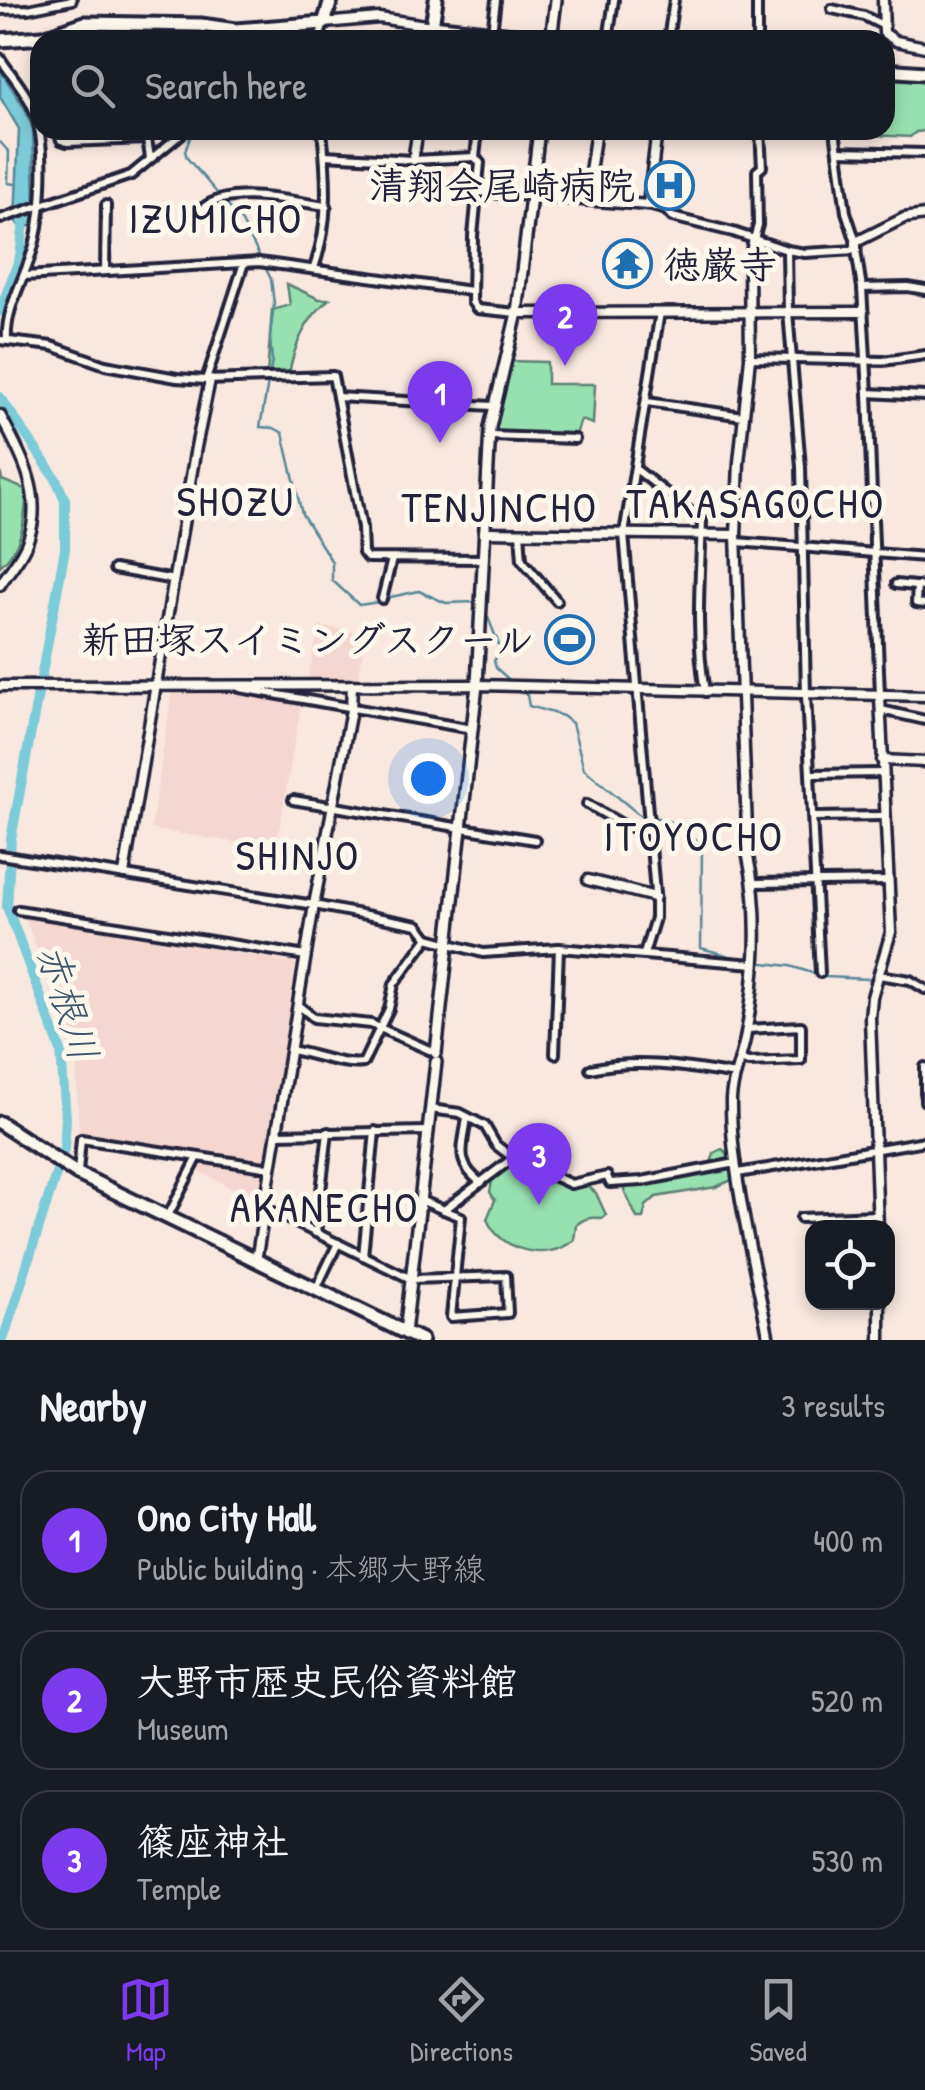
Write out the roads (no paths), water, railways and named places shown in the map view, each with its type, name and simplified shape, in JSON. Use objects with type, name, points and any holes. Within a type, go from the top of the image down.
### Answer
[{"type":"highway","points":[[68,30],[92,23],[200,25],[236,30],[324,23],[330,0]]},
{"type":"highway","points":[[436,0],[432,26],[456,30]]},
{"type":"highway","points":[[0,40],[30,38]]},
{"type":"highway","points":[[895,71],[925,74]]},
{"type":"highway","points":[[0,1124],[73,1171],[421,1340]]},
{"type":"main road","points":[[554,30],[556,0]]},
{"type":"main road","points":[[405,1333],[477,685],[489,436],[517,313],[538,140]]},
{"type":"street","points":[[0,10],[72,0]]},
{"type":"street","points":[[492,30],[496,0]]},
{"type":"street","points":[[610,30],[614,0]]},
{"type":"street","points":[[670,30],[674,0]]},
{"type":"street","points":[[757,30],[758,0]]},
{"type":"street","points":[[882,0],[885,30]]},
{"type":"street","points":[[832,9],[864,16],[882,25]]},
{"type":"street","points":[[322,30],[324,23],[378,18],[432,26],[431,30]]},
{"type":"street","points":[[92,23],[93,30]]},
{"type":"street","points":[[895,40],[925,47]]},
{"type":"street","points":[[0,58],[30,101]]},
{"type":"street","points":[[40,140],[32,252],[2,340],[52,346],[128,370],[208,380],[333,376],[362,528],[363,553],[367,558],[482,560]]},
{"type":"street","points":[[61,140],[120,140]]},
{"type":"street","points":[[147,140],[150,158]]},
{"type":"street","points":[[0,219],[131,174],[173,140]]},
{"type":"street","points":[[314,268],[325,237],[323,140]]},
{"type":"street","points":[[414,160],[417,140]]},
{"type":"street","points":[[477,140],[475,157],[480,163],[471,291],[472,302],[478,308],[517,313],[862,312]]},
{"type":"street","points":[[586,200],[595,140]]},
{"type":"street","points":[[648,206],[656,140]]},
{"type":"street","points":[[761,140],[758,225],[749,260],[750,358],[742,416],[736,539],[748,857],[754,883],[754,964],[731,1116],[769,1340]]},
{"type":"street","points":[[836,140],[862,288],[891,932],[870,1018],[878,1220]]},
{"type":"street","points":[[838,151],[925,152]]},
{"type":"street","points":[[324,155],[414,160],[475,157]]},
{"type":"street","points":[[477,192],[648,206],[666,210],[672,217],[805,253],[856,246],[904,218],[925,215]]},
{"type":"street","points":[[203,208],[216,198],[236,196],[327,206]]},
{"type":"street","points":[[105,270],[106,205]]},
{"type":"street","points":[[787,250],[804,548],[806,695],[820,973]]},
{"type":"street","points":[[24,276],[244,262],[471,291]]},
{"type":"street","points":[[124,874],[208,380],[244,262]]},
{"type":"street","points":[[862,288],[925,290]]},
{"type":"street","points":[[644,954],[654,918],[655,896],[624,534],[660,312]]},
{"type":"street","points":[[750,358],[925,355]]},
{"type":"street","points":[[868,392],[925,396]]},
{"type":"street","points":[[337,397],[493,406]]},
{"type":"street","points":[[647,402],[742,416]]},
{"type":"street","points":[[0,416],[23,460],[34,508],[29,539],[0,585]]},
{"type":"street","points":[[489,436],[575,439]]},
{"type":"street","points":[[636,470],[702,521],[699,656],[705,692]]},
{"type":"street","points":[[484,532],[701,534],[804,548],[925,556]]},
{"type":"street","points":[[520,532],[522,560],[556,602]]},
{"type":"street","points":[[382,599],[392,558]]},
{"type":"street","points":[[114,569],[174,580]]},
{"type":"street","points":[[896,584],[921,586],[916,603],[925,604]]},
{"type":"street","points":[[256,1261],[314,905],[351,710],[352,685]]},
{"type":"street","points":[[0,686],[477,685],[925,696]]},
{"type":"street","points":[[229,686],[472,730]]},
{"type":"street","points":[[881,710],[925,720]]},
{"type":"street","points":[[882,760],[925,762]]},
{"type":"street","points":[[810,774],[883,773]]},
{"type":"street","points":[[293,800],[535,840]]},
{"type":"street","points":[[587,804],[625,826],[651,831]]},
{"type":"street","points":[[813,817],[884,816]]},
{"type":"street","points":[[1,855],[418,925],[428,938],[483,953],[560,948],[754,964]]},
{"type":"street","points":[[588,880],[655,896]]},
{"type":"street","points":[[754,883],[889,882]]},
{"type":"street","points":[[18,910],[306,956]]},
{"type":"street","points":[[291,1050],[324,1055],[335,1062],[363,1063],[394,994],[394,984],[428,938]]},
{"type":"street","points":[[555,1054],[560,948]]},
{"type":"street","points":[[879,975],[910,980],[925,989]]},
{"type":"street","points":[[298,1005],[314,1018],[348,1019],[380,1029],[436,1057]]},
{"type":"street","points":[[740,1059],[802,1060],[801,1026],[747,1029]]},
{"type":"street","points":[[590,1069],[622,1064],[690,1067],[736,1075]]},
{"type":"street","points":[[925,1066],[925,1101]]},
{"type":"street","points":[[430,1110],[460,1112],[486,1126],[496,1145],[513,1158],[571,1184],[607,1176],[610,1183],[642,1182],[925,1141],[925,1155]]},
{"type":"street","points":[[467,1118],[461,1163],[481,1184]]},
{"type":"street","points":[[363,1256],[376,1131]]},
{"type":"street","points":[[277,1134],[428,1131]]},
{"type":"street","points":[[316,1232],[328,1132]]},
{"type":"street","points":[[73,1171],[81,1139],[271,1168]]},
{"type":"street","points":[[168,1216],[198,1157]]},
{"type":"street","points":[[444,1210],[513,1158]]},
{"type":"street","points":[[265,1208],[411,1280],[454,1278],[506,1276],[508,1312],[451,1317],[454,1278],[461,1218],[420,1200]]},
{"type":"street","points":[[801,1218],[878,1215]]},
{"type":"street","points":[[315,1290],[338,1244]]},
{"type":"street","points":[[880,1310],[880,1340]]},
{"type":"water","points":[[0,70],[30,122],[35,213],[32,226],[20,227],[15,220],[19,129],[0,97]]},
{"type":"waterway","points":[[38,30],[88,16],[154,19]]},
{"type":"waterway","points":[[0,33],[30,31]]},
{"type":"waterway","points":[[189,140],[187,158],[242,222],[271,279],[272,361],[260,427],[283,433],[302,514],[332,562],[332,580],[359,605],[379,602]]},
{"type":"waterway","points":[[0,142],[9,152],[8,183],[15,184]]},
{"type":"waterway","name":"赤根川","points":[[0,311],[20,257],[25,212]]},
{"type":"waterway","name":"赤根川","points":[[0,397],[56,479],[65,500],[65,549],[11,839],[7,907],[61,1051],[64,1149],[3,1340]]},
{"type":"waterway","points":[[386,598],[419,591],[446,603],[478,605]]},
{"type":"waterway","points":[[485,610],[501,650],[494,661],[496,668],[514,684]]},
{"type":"waterway","points":[[520,689],[527,695],[529,706],[563,716],[572,723],[584,769],[642,817],[675,824],[702,845],[701,948],[748,961]]},
{"type":"waterway","points":[[756,962],[790,966],[825,977],[907,983],[925,992]]},
{"type":"place","name":"清翔会尾崎病院","points":[[670,185]]},
{"type":"place","name":"徳巌寺","points":[[628,264]]},
{"type":"place","name":"大野市歴史民俗資料館","points":[[565,366]]},
{"type":"place","name":"Ono City Hall","points":[[440,443]]},
{"type":"place","name":"新田塚スイミングスクール","points":[[569,639]]},
{"type":"place","name":"篠座神社","points":[[539,1205]]},
{"type":"district","name":"IZUMICHO","points":[[216,217]]},
{"type":"district","name":"SHOZU","points":[[236,500]]},
{"type":"district","name":"TAKASAGOCHO","points":[[756,502]]},
{"type":"district","name":"TENJINCHO","points":[[500,506]]},
{"type":"district","name":"ITOYOCHO","points":[[694,835]]},
{"type":"district","name":"SHINJO","points":[[298,854]]},
{"type":"district","name":"AKANECHO","points":[[325,1206]]}]
